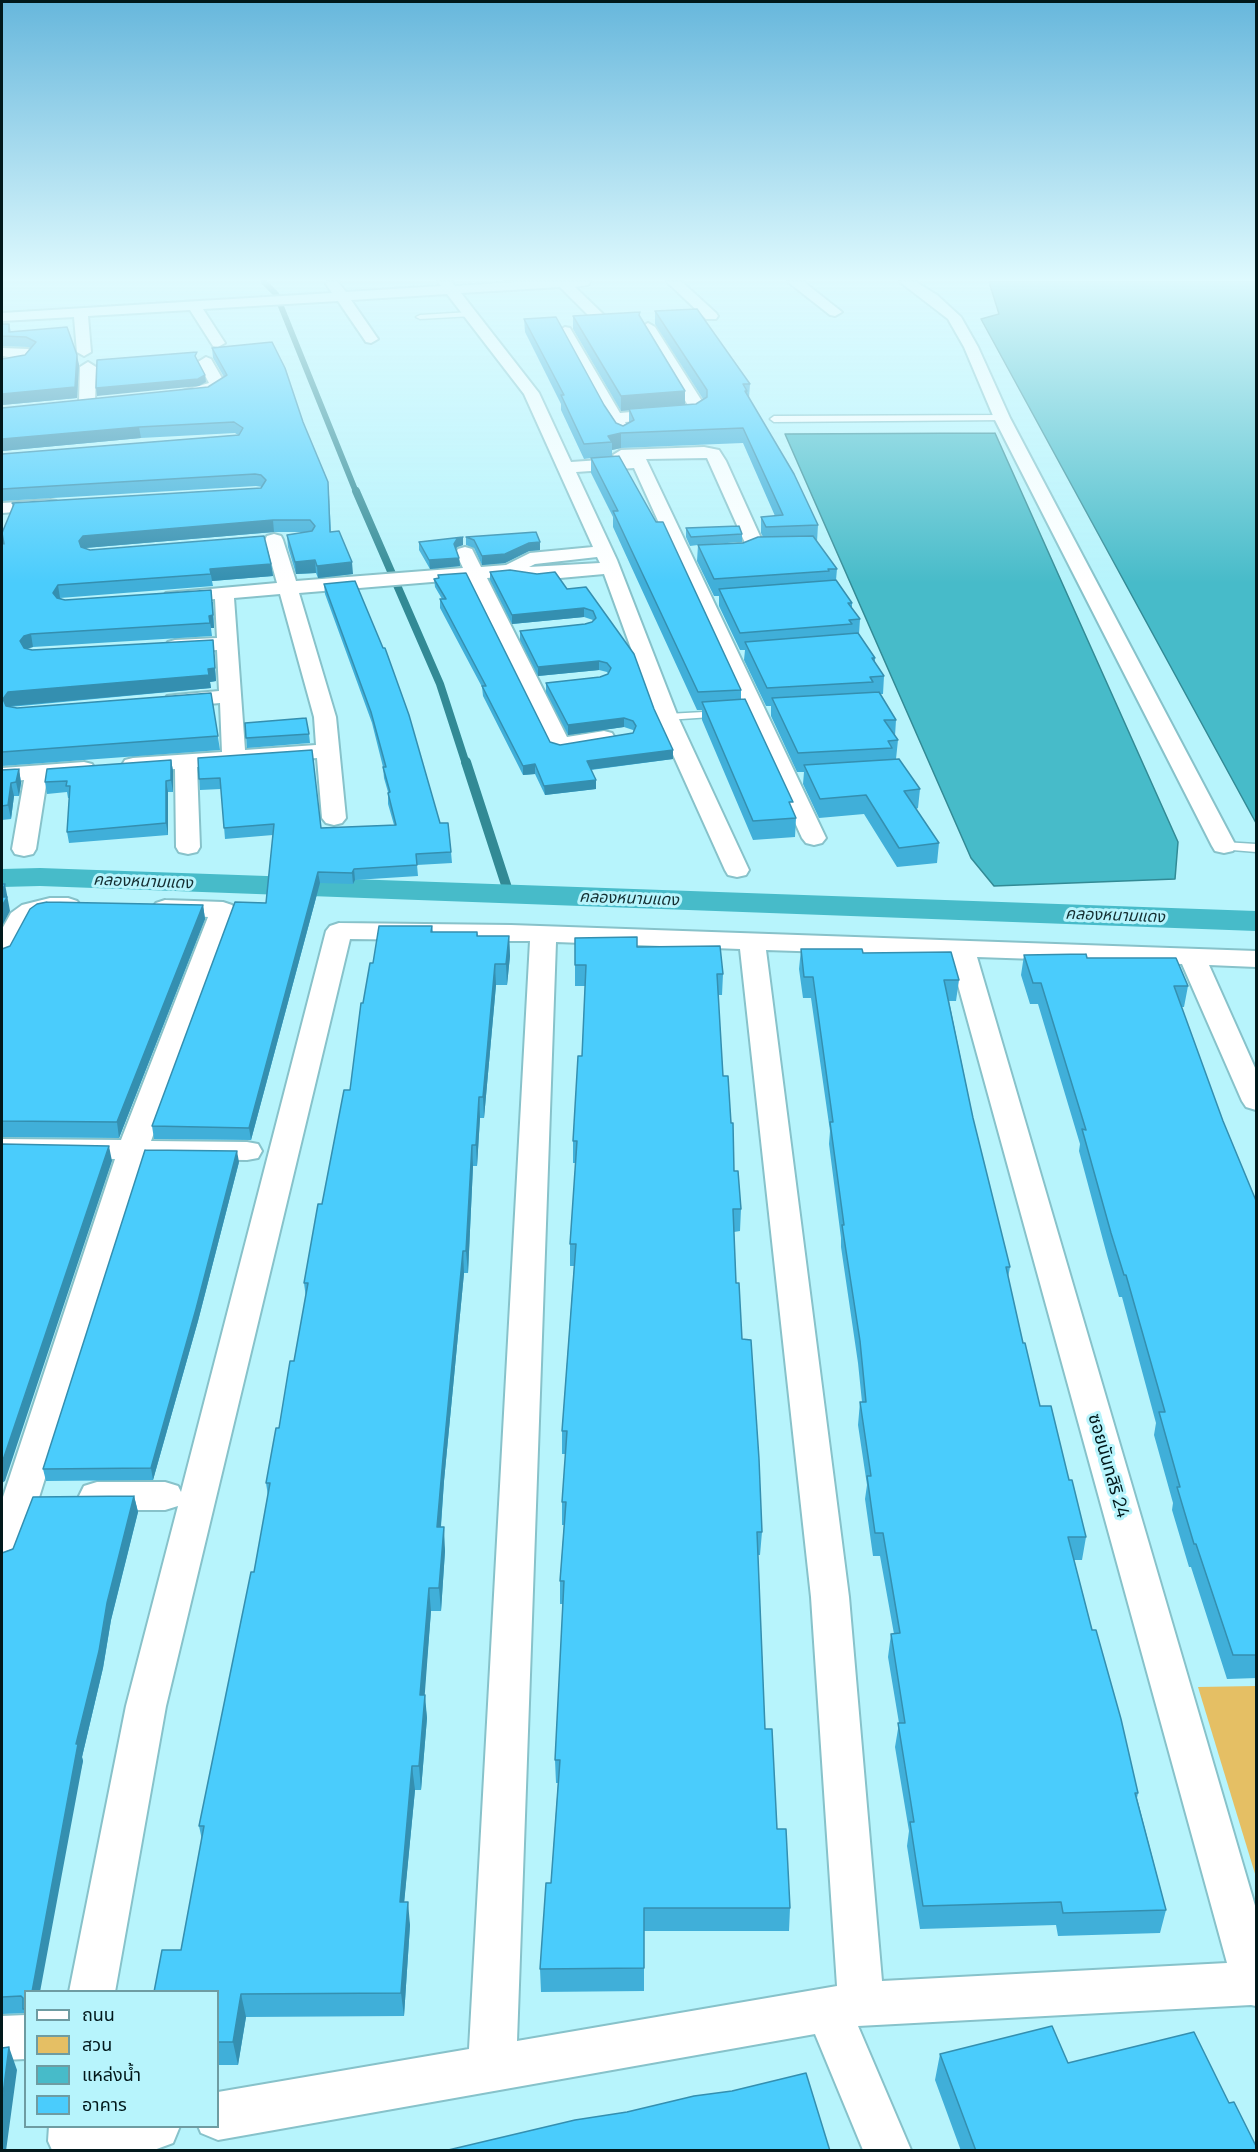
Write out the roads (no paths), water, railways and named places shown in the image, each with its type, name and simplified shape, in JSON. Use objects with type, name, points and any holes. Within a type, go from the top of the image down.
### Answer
[{"type":"street","points":[[87,382],[88,403]]},
{"type":"street","points":[[168,396],[204,392],[218,385],[217,382]]},
{"type":"street","points":[[523,382],[531,393],[608,560],[667,717],[737,870]]},
{"type":"street","points":[[594,382],[638,458],[683,554],[710,601],[735,655],[750,712],[792,778],[814,838]]},
{"type":"street","points":[[614,418],[696,411],[697,405],[683,382]]},
{"type":"street","points":[[986,382],[1002,418],[1224,846]]},
{"type":"street","points":[[564,464],[704,452],[712,454],[718,461],[756,548],[683,554]]},
{"type":"street","points":[[2,508],[71,504]]},
{"type":"street","points":[[252,542],[285,539],[289,589],[325,717],[334,818]]},
{"type":"street","points":[[465,553],[477,573],[560,745],[622,735]]},
{"type":"street","points":[[156,598],[510,570],[538,574],[608,560]]},
{"type":"street","points":[[224,594],[234,758]]},
{"type":"street","points":[[506,633],[528,631]]},
{"type":"street","points":[[159,647],[227,643]]},
{"type":"street","points":[[531,685],[554,683]]},
{"type":"street","points":[[159,702],[230,696]]},
{"type":"street","points":[[2,775],[328,751]]},
{"type":"street","points":[[186,761],[188,847]]},
{"type":"street","points":[[24,849],[37,772]]},
{"type":"street","points":[[2,954],[20,918],[31,910],[50,906],[96,907]]},
{"type":"street","points":[[2,1555],[35,1497],[133,1148],[223,910],[142,908]]},
{"type":"street","points":[[92,1990],[146,1706],[339,931],[543,935],[1257,958]]},
{"type":"street","points":[[492,2070],[543,935]]},
{"type":"street","points":[[752,942],[830,1598],[844,2007],[887,2151]]},
{"type":"street","name":"ซอยนันทสิริ 24","points":[[961,948],[1256,1984]]},
{"type":"street","points":[[1192,956],[1257,1101]]},
{"type":"street","points":[[2,1148],[247,1151]]},
{"type":"street","points":[[35,1497],[165,1496]]},
{"type":"street","points":[[219,2116],[844,2007],[1256,1984]]},
{"type":"street","points":[[2,2038],[24,2037]]},
{"type":"street","points":[[73,2128],[72,2141],[150,2128]]},
{"type":"lane","points":[[774,419],[1002,418]]},
{"type":"lane","points":[[667,717],[750,712]]},
{"type":"lane","points":[[1224,846],[1257,848]]},
{"type":"water","points":[[1016,382],[1256,382],[1256,823]]},
{"type":"water","points":[[995,433],[1178,842],[1175,879],[994,886],[971,858],[785,434]]},
{"type":"waterway","points":[[312,382],[356,492]]},
{"type":"waterway","points":[[356,491],[440,684],[466,764]]},
{"type":"waterway","points":[[466,762],[509,894]]},
{"type":"waterway","name":"คลองหนามแดง","points":[[2,878],[40,877],[1256,921]]}]
